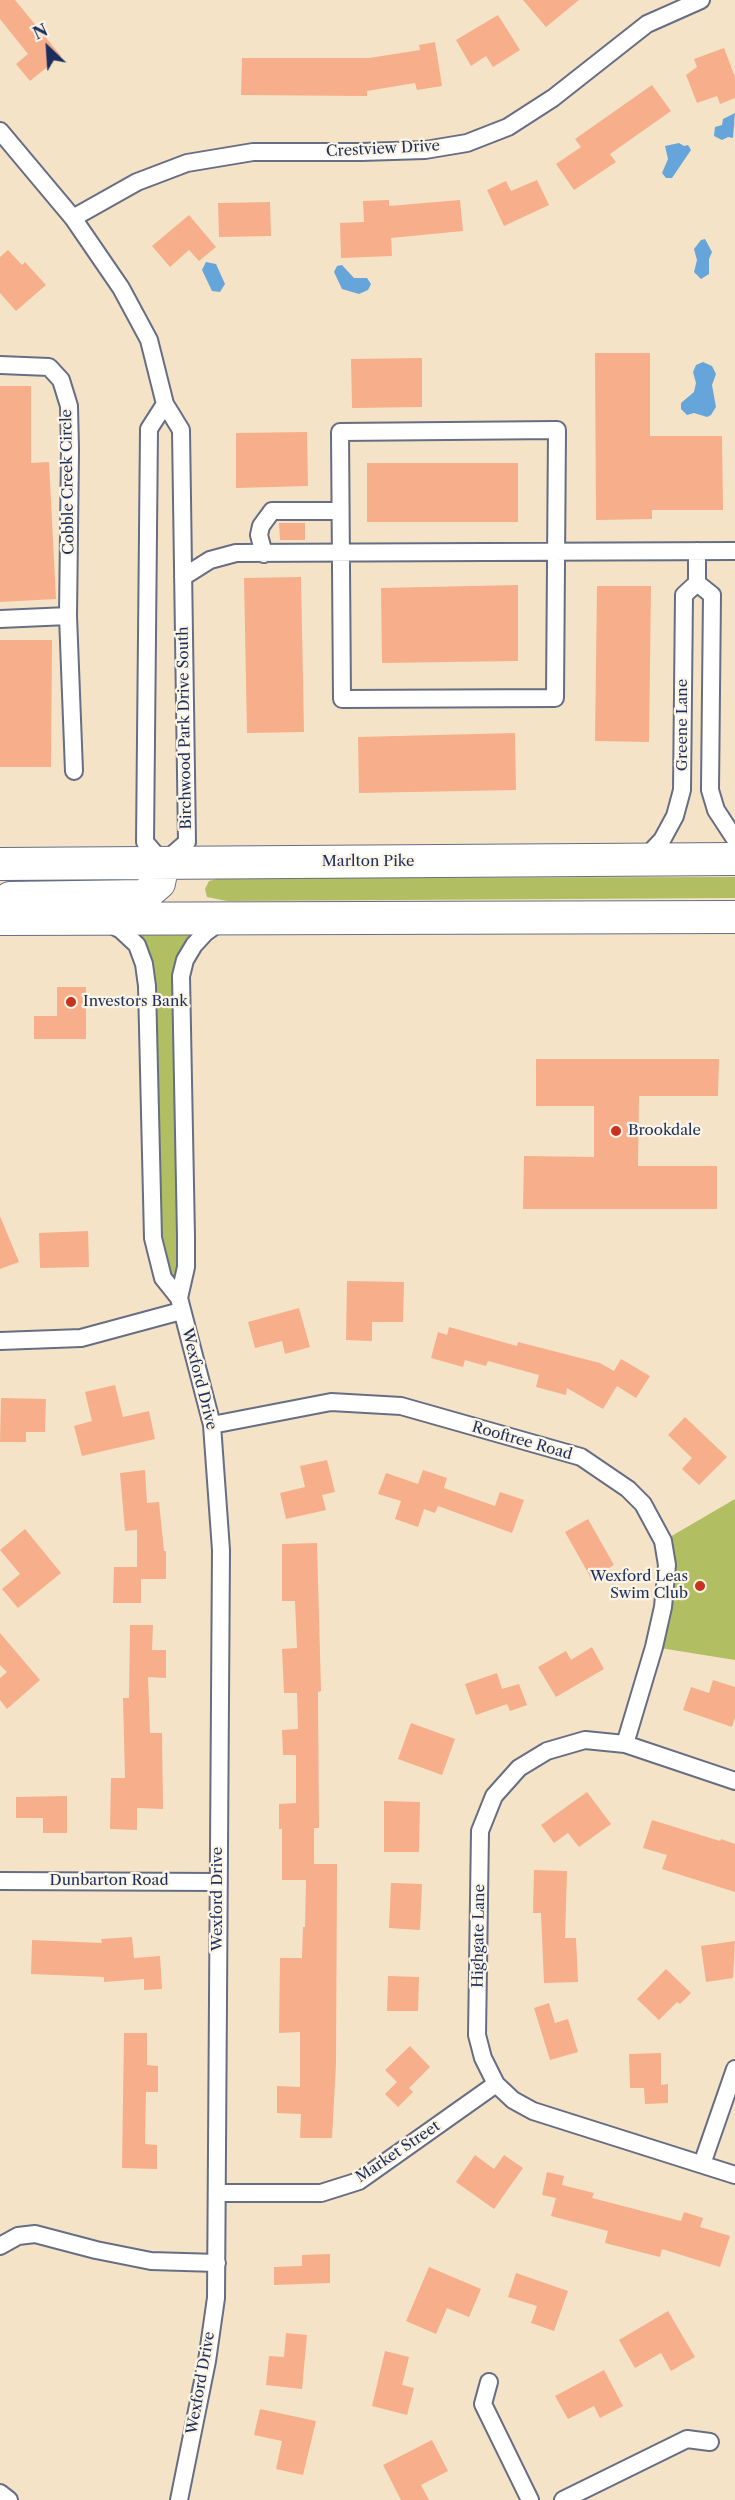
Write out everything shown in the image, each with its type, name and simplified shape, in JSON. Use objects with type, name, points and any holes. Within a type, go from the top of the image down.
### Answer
[{"type":"highway","name":"Marlton Pike","points":[[0,864],[735,859]]},
{"type":"highway","points":[[0,899],[144,896],[159,883],[163,863]]},
{"type":"highway","points":[[0,919],[735,917]]},
{"type":"street","name":"Crestview Drive","points":[[73,218],[137,182],[187,163],[252,152],[425,150],[467,143],[508,127],[553,98],[647,24],[701,0]]},
{"type":"street","name":"Birchwood Park Drive South","points":[[0,130],[73,218],[122,288],[148,340],[165,404],[181,429],[187,842],[163,863]]},
{"type":"street","name":"Cobble Creek Circle","points":[[0,365],[49,367],[61,380],[69,406],[68,616],[74,771]]},
{"type":"street","points":[[163,863],[145,842],[145,831],[149,429],[165,404]]},
{"type":"street","points":[[557,430],[556,552],[555,698],[342,699],[340,432],[557,430]]},
{"type":"street","points":[[264,554],[259,535],[261,526],[272,510],[340,511]]},
{"type":"street","name":"Greene Lane","points":[[643,860],[662,840],[675,816],[682,790],[684,595],[697,583],[697,551]]},
{"type":"street","points":[[183,577],[210,560],[236,553],[735,551]]},
{"type":"street","name":"Greene Lane","points":[[697,583],[712,595],[710,790],[716,810],[735,838]]},
{"type":"street","points":[[0,618],[68,616]]},
{"type":"street","name":"Wexford Drive","points":[[180,1305],[186,1267],[181,976],[185,960],[194,945],[205,933],[225,919]]},
{"type":"street","name":"Wexford Drive","points":[[102,920],[121,930],[136,945],[144,964],[147,986],[153,1238],[164,1278],[180,1305],[212,1425],[221,1550],[216,2298],[207,2361],[179,2500]]},
{"type":"street","points":[[0,1341],[81,1338],[180,1305]]},
{"type":"street","name":"Rooftree Road","points":[[212,1425],[330,1402],[400,1406],[581,1457],[628,1489],[643,1504],[663,1541],[667,1565],[663,1607],[654,1647],[625,1744]]},
{"type":"street","name":"Highgate Lane","points":[[735,1781],[625,1744],[585,1740],[547,1751],[519,1768],[494,1796],[480,1831],[477,2035],[483,2058],[496,2084],[513,2100],[533,2111],[735,2175]]},
{"type":"street","name":"Dunbarton Road","points":[[0,1881],[218,1882]]},
{"type":"street","points":[[702,2164],[735,2069]]},
{"type":"street","name":"Market Street","points":[[218,2193],[321,2193],[359,2181],[496,2084]]},
{"type":"street","points":[[0,2246],[8,2240],[28,2234],[151,2261],[217,2263]]},
{"type":"street","points":[[489,2382],[483,2404],[530,2500]]},
{"type":"street","points":[[563,2500],[687,2439],[710,2442]]},
{"type":"street","points":[[0,2493],[9,2500]]},
{"type":"green space","points":[[735,877],[735,898],[227,901],[207,897],[205,889],[209,881],[221,878]]},
{"type":"green space","points":[[225,919],[185,960],[179,1298],[163,1278],[147,986],[121,930]]},
{"type":"green space","name":"Wexford Leas Swim Club","points":[[735,1499],[735,1660],[654,1647],[663,1541]]},
{"type":"water","points":[[735,113],[733,138],[728,137],[722,140],[714,136],[715,127],[722,125],[723,119]]},
{"type":"water","points":[[679,143],[684,146],[688,145],[691,150],[672,178],[666,178],[662,173],[668,159],[665,146]]},
{"type":"water","points":[[705,239],[712,252],[709,259],[709,274],[701,279],[694,272],[697,260],[694,249],[701,240]]},
{"type":"water","points":[[206,262],[216,264],[225,284],[220,292],[212,291],[202,270]]},
{"type":"water","points":[[342,265],[354,278],[367,278],[371,284],[368,290],[359,294],[342,289],[334,272],[337,266]]},
{"type":"water","points":[[703,362],[712,366],[716,374],[712,385],[716,407],[707,417],[694,413],[687,415],[681,409],[681,403],[694,392],[696,383],[693,372],[696,365]]},
{"type":"building","points":[[0,0],[15,0],[61,56],[30,81],[16,64],[28,54],[0,19]]},
{"type":"building","points":[[523,0],[579,0],[546,27]]},
{"type":"building","points":[[498,15],[520,50],[493,67],[486,56],[471,66],[456,40]]},
{"type":"building","points":[[435,42],[442,86],[417,90],[415,83],[367,91],[367,96],[241,95],[242,58],[369,58],[420,50],[419,45]]},
{"type":"building","points":[[724,48],[735,77],[735,98],[720,104],[717,96],[697,103],[686,75],[697,67],[694,59]]},
{"type":"building","points":[[652,85],[671,111],[610,154],[616,162],[574,190],[556,164],[581,147],[575,139]]},
{"type":"building","points":[[537,180],[549,205],[504,226],[487,190],[506,181],[511,191]]},
{"type":"building","points":[[389,200],[389,206],[460,200],[463,231],[391,238],[392,256],[341,258],[340,223],[364,222],[363,201]]},
{"type":"building","points":[[270,202],[271,236],[219,237],[218,203]]},
{"type":"building","points":[[189,215],[216,247],[199,261],[189,250],[170,267],[152,246]]},
{"type":"building","points":[[8,250],[22,265],[25,262],[46,285],[16,311],[0,293],[0,257]]},
{"type":"building","points":[[595,353],[650,353],[650,436],[722,436],[723,510],[652,510],[652,519],[596,520]]},
{"type":"building","points":[[422,358],[422,407],[352,408],[351,359]]},
{"type":"building","points":[[0,386],[31,386],[31,463],[49,462],[56,599],[0,602]]},
{"type":"building","points":[[307,432],[308,486],[236,488],[236,433]]},
{"type":"building","points":[[367,463],[518,463],[518,522],[367,522]]},
{"type":"building","points":[[279,523],[305,523],[305,540],[280,540]]},
{"type":"building","points":[[301,577],[304,732],[247,733],[244,578]]},
{"type":"building","points":[[518,585],[518,661],[382,663],[381,588]]},
{"type":"building","points":[[597,586],[651,586],[649,742],[595,741]]},
{"type":"building","points":[[0,640],[52,640],[51,767],[0,767]]},
{"type":"building","points":[[515,733],[516,790],[359,793],[358,737]]},
{"type":"building","name":"Investors Bank","points":[[57,987],[86,987],[86,1039],[34,1039],[34,1016],[57,1016]]},
{"type":"building","name":"Brookdale","points":[[536,1059],[719,1059],[718,1096],[639,1096],[638,1166],[717,1166],[717,1209],[523,1209],[524,1156],[594,1157],[594,1106],[536,1106]]},
{"type":"building","points":[[0,1216],[19,1262],[0,1269]]},
{"type":"building","points":[[88,1231],[89,1267],[40,1268],[39,1233]]},
{"type":"building","points":[[347,1281],[404,1282],[403,1322],[372,1322],[372,1341],[346,1340]]},
{"type":"building","points":[[299,1308],[310,1347],[285,1354],[282,1341],[255,1348],[248,1322]]},
{"type":"building","points":[[449,1327],[517,1346],[518,1342],[600,1363],[614,1371],[621,1359],[650,1376],[636,1398],[617,1386],[603,1409],[567,1388],[566,1395],[536,1387],[539,1375],[488,1361],[486,1366],[465,1360],[463,1367],[431,1358],[438,1332],[447,1335]]},
{"type":"building","points":[[115,1385],[123,1417],[149,1411],[155,1439],[82,1456],[74,1426],[92,1421],[85,1392]]},
{"type":"building","points":[[1,1398],[46,1399],[45,1432],[26,1432],[26,1442],[0,1442]]},
{"type":"building","points":[[685,1417],[727,1457],[699,1485],[682,1469],[692,1458],[668,1435]]},
{"type":"building","points":[[327,1460],[335,1492],[322,1495],[326,1510],[286,1519],[280,1493],[305,1487],[300,1466]]},
{"type":"building","points":[[145,1470],[147,1503],[159,1502],[164,1551],[166,1551],[166,1579],[141,1579],[141,1603],[113,1603],[114,1567],[137,1567],[137,1530],[125,1531],[120,1473]]},
{"type":"building","points":[[423,1470],[447,1478],[444,1488],[495,1506],[500,1492],[524,1500],[512,1533],[438,1506],[435,1513],[424,1509],[418,1527],[395,1519],[401,1501],[378,1494],[386,1473],[418,1484]]},
{"type":"building","points":[[588,1519],[614,1565],[591,1578],[565,1532]]},
{"type":"building","points":[[25,1529],[61,1573],[18,1608],[2,1589],[20,1574],[0,1550]]},
{"type":"building","points":[[317,1543],[321,1691],[318,1692],[319,1828],[314,1828],[314,1864],[337,1864],[336,2064],[332,2138],[300,2138],[301,2114],[277,2113],[277,2086],[300,2087],[300,2032],[279,2033],[280,1958],[302,1958],[306,1880],[282,1880],[282,1829],[279,1829],[279,1804],[296,1803],[296,1755],[283,1755],[282,1730],[298,1729],[297,1693],[284,1693],[282,1649],[297,1648],[295,1601],[282,1601],[282,1544]]},
{"type":"building","points":[[130,1625],[153,1625],[152,1650],[166,1650],[166,1678],[148,1677],[150,1733],[162,1733],[163,1809],[137,1808],[137,1830],[110,1829],[111,1778],[125,1778],[123,1698],[129,1698]]},
{"type":"building","points":[[0,1633],[40,1680],[7,1709],[0,1700],[0,1678],[7,1672],[0,1665]]},
{"type":"building","points":[[592,1647],[604,1669],[556,1697],[538,1667],[566,1651],[571,1660]]},
{"type":"building","points":[[497,1673],[502,1689],[519,1684],[527,1705],[510,1711],[507,1704],[476,1715],[465,1684]]},
{"type":"building","points":[[713,1680],[735,1687],[735,1717],[732,1727],[683,1710],[691,1687],[709,1693]]},
{"type":"building","points":[[411,1723],[455,1739],[442,1775],[398,1759]]},
{"type":"building","points":[[587,1792],[611,1824],[579,1847],[568,1833],[554,1843],[541,1825]]},
{"type":"building","points":[[67,1796],[67,1833],[43,1833],[43,1818],[16,1818],[16,1797]]},
{"type":"building","points":[[384,1801],[420,1802],[419,1852],[384,1852]]},
{"type":"building","points":[[652,1820],[735,1844],[735,1892],[662,1869],[667,1855],[643,1848]]},
{"type":"building","points":[[534,1870],[567,1871],[565,1938],[576,1938],[578,1982],[544,1983],[541,1913],[533,1913]]},
{"type":"building","points":[[391,1883],[422,1884],[420,1930],[389,1928]]},
{"type":"building","points":[[132,1937],[134,1958],[160,1956],[162,1989],[144,1990],[144,1979],[104,1982],[104,1977],[31,1974],[32,1940],[102,1943],[101,1939]]},
{"type":"building","points":[[735,1941],[733,1978],[706,1982],[701,1946]]},
{"type":"building","points":[[666,1969],[691,1993],[680,2004],[677,2002],[659,2020],[637,1999]]},
{"type":"building","points":[[388,1976],[419,1977],[418,2011],[387,2011]]},
{"type":"building","points":[[549,2003],[555,2023],[568,2019],[578,2052],[550,2060],[534,2008]]},
{"type":"building","points":[[124,2033],[147,2033],[147,2065],[158,2066],[158,2092],[146,2092],[145,2144],[157,2145],[157,2169],[122,2168]]},
{"type":"building","points":[[410,2046],[430,2067],[409,2088],[413,2092],[398,2107],[385,2094],[397,2082],[385,2070]]},
{"type":"building","points":[[661,2053],[661,2085],[668,2084],[668,2103],[645,2104],[644,2088],[630,2088],[629,2054]]},
{"type":"building","points":[[475,2155],[494,2169],[504,2155],[523,2168],[494,2209],[456,2182]]},
{"type":"building","points":[[547,2172],[564,2176],[562,2185],[594,2193],[592,2198],[681,2221],[684,2212],[703,2218],[700,2227],[730,2236],[720,2267],[662,2249],[660,2257],[605,2243],[608,2231],[551,2216],[556,2198],[542,2195]]},
{"type":"building","points":[[330,2254],[330,2283],[274,2285],[274,2267],[302,2266],[302,2255]]},
{"type":"building","points":[[429,2267],[481,2289],[469,2317],[447,2308],[436,2334],[406,2321]]},
{"type":"building","points":[[516,2273],[568,2291],[554,2331],[531,2323],[537,2306],[508,2297]]},
{"type":"building","points":[[668,2311],[695,2357],[671,2371],[661,2353],[635,2368],[619,2340]]},
{"type":"building","points":[[286,2333],[307,2335],[302,2389],[266,2385],[269,2356],[284,2357]]},
{"type":"building","points":[[385,2351],[409,2357],[402,2385],[414,2388],[407,2415],[372,2406]]},
{"type":"building","points":[[604,2370],[623,2406],[600,2418],[594,2406],[568,2419],[555,2396]]},
{"type":"building","points":[[260,2409],[316,2421],[303,2475],[276,2469],[282,2441],[254,2435]]},
{"type":"building","points":[[432,2440],[448,2471],[421,2485],[429,2500],[401,2500],[383,2465]]},
{"type":"place","name":"Investors Bank","points":[[71,1002]]},
{"type":"place","name":"Brookdale","points":[[616,1131]]},
{"type":"place","name":"Wexford Leas Swim Club","points":[[700,1586]]}]
